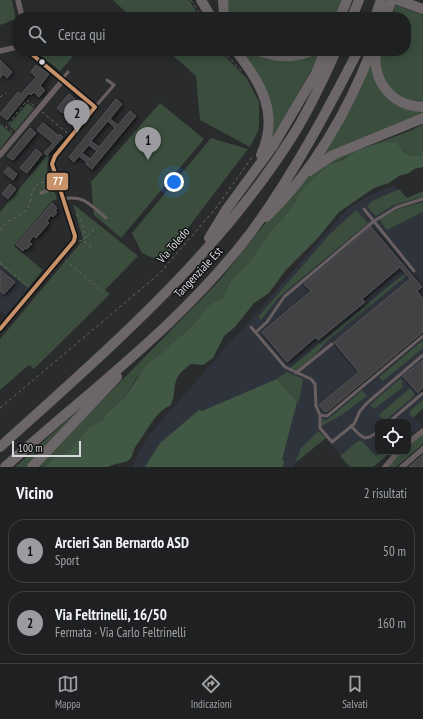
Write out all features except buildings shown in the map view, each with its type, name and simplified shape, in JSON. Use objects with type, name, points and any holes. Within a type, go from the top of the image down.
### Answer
[{"type":"highway","points":[[201,0],[208,12]]},
{"type":"highway","points":[[205,0],[211,12]]},
{"type":"highway","points":[[223,0],[224,12]]},
{"type":"highway","points":[[354,12],[359,0]]},
{"type":"highway","points":[[342,12],[347,1]]},
{"type":"highway","points":[[397,1],[423,9]]},
{"type":"highway","points":[[389,12],[397,1]]},
{"type":"highway","points":[[382,12],[397,1],[423,3]]},
{"type":"highway","points":[[240,56],[258,81],[268,107],[269,128],[267,143],[250,179]]},
{"type":"highway","points":[[184,274],[226,210],[250,179],[294,112],[316,73],[323,56]]},
{"type":"highway","name":"Tangenziale Est","points":[[0,447],[104,353],[184,274],[232,220],[292,138],[333,56]]},
{"type":"highway","name":"Tangenziale Est","points":[[5,467],[140,350],[200,291],[252,231],[307,147],[355,56]]},
{"type":"highway","points":[[252,231],[278,206],[302,176],[342,112],[370,56]]},
{"type":"highway","points":[[376,56],[375,62],[378,75],[387,92],[404,104],[423,107]]},
{"type":"highway","points":[[302,176],[318,164],[334,155],[423,119]]},
{"type":"highway","points":[[32,467],[103,393],[140,350]]},
{"type":"street","points":[[18,0],[21,12]]},
{"type":"street","points":[[0,51],[12,48]]},
{"type":"street","points":[[0,330],[74,241],[75,236],[53,169],[55,156],[96,107],[35,56]]},
{"type":"street","points":[[0,155],[62,80]]},
{"type":"street","points":[[411,441],[423,431]]},
{"type":"street","points":[[402,467],[423,449]]},
{"type":"street","points":[[385,467],[395,455]]},
{"type":"lane","points":[[62,80],[68,72]]},
{"type":"lane","points":[[96,107],[114,85],[107,80]]},
{"type":"lane","points":[[41,192],[58,187]]},
{"type":"lane","points":[[62,199],[69,197],[84,199],[106,218]]},
{"type":"lane","points":[[256,332],[267,322],[284,297],[374,221],[397,207],[423,199]]},
{"type":"lane","points":[[364,209],[414,271]]},
{"type":"lane","points":[[251,327],[285,367],[311,379],[315,384],[316,406],[320,415],[320,428],[332,442],[354,424],[360,411],[367,403],[423,355]]},
{"type":"lane","points":[[320,415],[327,416],[423,336]]},
{"type":"lane","points":[[296,373],[332,344]]},
{"type":"lane","points":[[393,419],[423,393]]},
{"type":"lane","points":[[351,426],[361,437],[371,438],[375,434]]},
{"type":"path","points":[[191,0],[199,12]]},
{"type":"path","points":[[227,56],[246,77]]},
{"type":"path","points":[[0,97],[6,93]]},
{"type":"path","points":[[14,133],[6,127],[27,100],[36,107]]},
{"type":"path","points":[[41,112],[67,133]]},
{"type":"path","name":"Via Toledo","points":[[0,408],[159,274],[216,208],[254,155]]},
{"type":"path","points":[[0,230],[3,226],[24,212],[28,206],[31,193],[35,186],[43,182],[53,182]]},
{"type":"path","points":[[77,214],[82,223],[86,238]]},
{"type":"path","points":[[79,242],[86,238],[97,227]]},
{"type":"path","points":[[83,240],[94,249]]},
{"type":"path","points":[[65,259],[103,292]]},
{"type":"path","points":[[0,263],[30,288]]},
{"type":"shaded area","points":[[395,185],[397,190],[399,189],[407,198],[423,191],[423,408],[413,417],[422,426],[411,435],[411,419],[375,419],[375,455],[387,455],[373,467],[350,467],[326,438],[295,463],[294,467],[133,467],[137,455],[149,435],[348,208],[370,195]]},
{"type":"shaded area","points":[[0,265],[28,288],[6,315],[0,310]]},
{"type":"green space","points":[[0,0],[12,0],[15,12],[12,12],[12,20],[0,25]]},
{"type":"green space","points":[[113,0],[189,0],[197,12],[126,12]]},
{"type":"green space","points":[[225,0],[342,0],[338,12],[226,12]]},
{"type":"green space","points":[[396,5],[423,15],[423,105],[395,96],[378,69],[380,56],[411,56],[411,12],[394,12]]},
{"type":"green space","points":[[42,56],[73,56],[60,71]]},
{"type":"green space","points":[[174,56],[225,56],[247,79],[259,102],[259,129],[250,147],[200,120],[196,76]]},
{"type":"green space","points":[[242,56],[319,56],[265,152],[270,125]]},
{"type":"green space","points":[[373,56],[372,73],[375,74],[379,85],[423,110],[423,115],[320,159]]},
{"type":"green space","points":[[27,103],[34,108],[15,131],[9,125]]},
{"type":"green space","points":[[160,103],[204,139],[121,238],[94,215],[91,182]]},
{"type":"green space","points":[[0,124],[12,134],[0,149]]},
{"type":"green space","points":[[423,124],[423,155],[410,156],[400,148],[380,144],[373,145],[329,165],[301,191],[290,210],[270,232],[248,264],[230,281],[223,298],[210,304],[191,327],[154,359],[136,379],[124,398],[105,415],[103,420],[89,429],[68,452],[56,456],[47,465],[37,467],[220,280],[267,221],[307,177],[326,162],[410,131]]},
{"type":"green space","points":[[211,138],[248,149],[162,262],[142,253],[132,233]]},
{"type":"green space","points":[[387,142],[397,143],[402,150],[410,156],[423,155],[423,167],[414,169],[409,173],[399,176],[389,183],[374,188],[339,212],[317,239],[285,271],[269,293],[254,303],[235,327],[224,336],[213,358],[203,365],[191,364],[180,373],[175,384],[173,399],[170,406],[160,412],[151,423],[129,460],[108,467],[41,467],[47,465],[56,456],[68,452],[89,428],[103,420],[105,415],[124,398],[146,366],[191,327],[210,304],[223,298],[230,281],[248,264],[270,232],[290,210],[301,191],[322,171],[329,165],[344,159],[359,150]]},
{"type":"green space","points":[[49,153],[47,169],[57,199],[52,201],[14,246],[43,270],[28,288],[0,265],[0,212]]},
{"type":"green space","points":[[399,189],[407,198],[423,191],[423,197],[394,205],[376,216],[367,207],[372,201]]},
{"type":"green space","points":[[423,202],[423,212],[387,230],[379,219],[398,209]]},
{"type":"green space","points":[[73,204],[138,256],[105,290],[110,294],[34,369],[29,365],[0,390],[0,339],[83,240]]},
{"type":"green space","points":[[356,210],[368,223],[278,298],[261,320],[258,317],[329,235]]},
{"type":"green space","points":[[404,274],[406,276],[326,342],[314,356],[297,370],[290,368]]},
{"type":"green space","points":[[423,340],[423,348],[383,381],[379,377]]},
{"type":"green space","points":[[287,372],[303,379],[299,401],[297,402],[277,379]]},
{"type":"green space","points":[[277,379],[297,402],[282,460],[284,461],[283,467],[145,467],[160,443],[199,410],[202,411]]},
{"type":"green space","points":[[400,379],[403,381],[401,383],[403,387],[374,409],[370,405]]},
{"type":"green space","points":[[410,388],[415,395],[387,419],[382,419],[379,415]]},
{"type":"green space","points":[[362,390],[367,396],[343,414],[322,426],[322,419],[327,420]]},
{"type":"green space","points":[[94,396],[28,467],[15,467]]},
{"type":"green space","points":[[423,400],[423,408],[413,418],[410,415],[410,411]]},
{"type":"green space","points":[[318,431],[326,438],[295,463],[301,448]]},
{"type":"green space","points":[[423,434],[423,444],[411,454],[411,444]]},
{"type":"green space","points":[[358,441],[362,441],[376,456],[387,455],[373,467],[350,467],[340,456]]},
{"type":"green space","points":[[410,455],[396,467],[389,467],[396,456]]},
{"type":"transit line","name":"77","points":[[0,329],[74,241],[75,236],[52,164],[55,156],[95,107],[34,56]]},
{"type":"place","name":"Via Feltrinelli, 16/50","points":[[77,133]]},
{"type":"place","name":"Arcieri San Bernardo ASD","points":[[148,160]]}]
